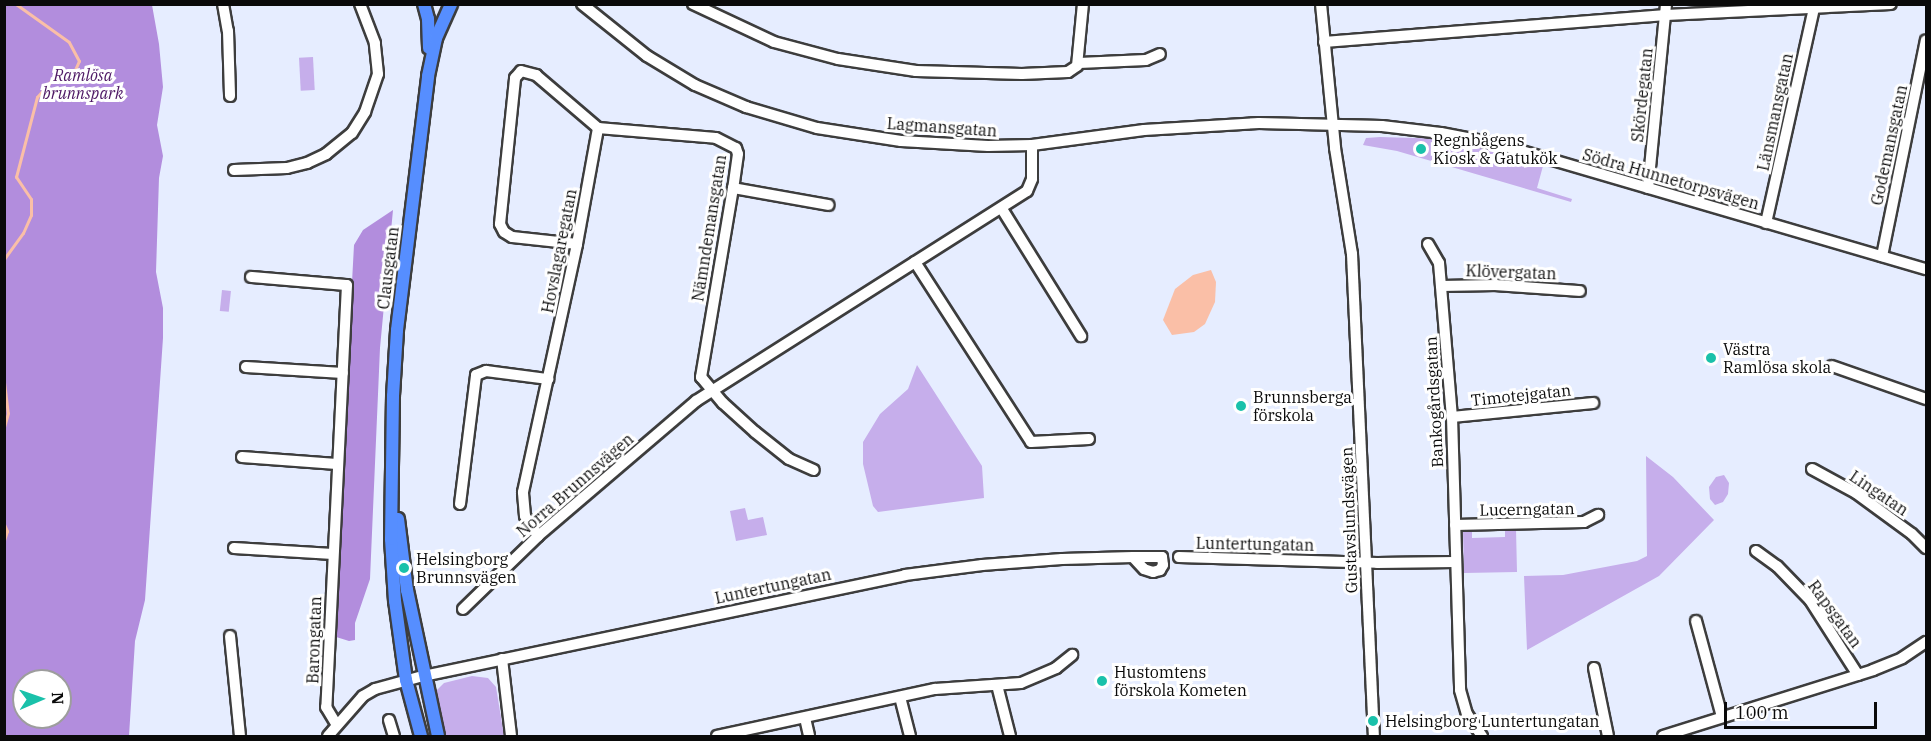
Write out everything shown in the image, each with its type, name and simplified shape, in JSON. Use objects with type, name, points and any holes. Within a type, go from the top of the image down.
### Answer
[{"type":"main road","name":"Clausgatan","points":[[421,736],[406,680],[394,582],[391,464],[397,330],[428,76],[429,31],[424,4]]},
{"type":"main road","name":"Clausgatan","points":[[428,76],[438,32],[452,4]]},
{"type":"main road","name":"Clausgatan","points":[[391,464],[407,590],[423,676],[438,736]]},
{"type":"street","points":[[223,4],[228,31],[230,96]]},
{"type":"street","points":[[234,170],[287,168],[307,163],[326,154],[352,133],[365,112],[378,74],[375,43],[360,4]]},
{"type":"street","name":"Lagmansgatan","points":[[582,4],[627,41],[677,75],[711,93],[772,116],[817,128],[900,141],[958,145],[1032,145],[1178,127],[1259,123],[1333,124]]},
{"type":"street","points":[[693,4],[774,42],[865,64],[938,72],[1022,74],[1068,72],[1079,63],[1146,60],[1160,54]]},
{"type":"street","points":[[1079,63],[1083,4]]},
{"type":"street","name":"Gustavslundsvägen","points":[[1321,4],[1333,124],[1352,254],[1374,736]]},
{"type":"street","points":[[1324,42],[1666,10],[1814,8],[1891,4]]},
{"type":"street","name":"Länsmansgatan","points":[[1766,223],[1814,8]]},
{"type":"street","name":"Skördegatan","points":[[1648,188],[1666,10]]},
{"type":"street","name":"Godemansgatan","points":[[1882,256],[1926,40]]},
{"type":"street","points":[[577,243],[512,237],[504,232],[500,224],[516,75],[524,71],[536,75],[598,128]]},
{"type":"street","name":"Södra Hunnetorpsvägen","points":[[1333,124],[1382,126],[1465,136],[1926,269]]},
{"type":"street","name":"Nämndemansgatan","points":[[598,128],[724,140],[737,151],[733,188],[701,365],[701,377],[712,390]]},
{"type":"street","name":"Hovslagaregatan","points":[[538,536],[525,516],[522,500],[577,243],[598,128]]},
{"type":"street","name":"Norra Brunnsvägen","points":[[463,609],[538,536],[712,390],[1028,191],[1032,145]]},
{"type":"street","points":[[733,188],[828,205]]},
{"type":"street","points":[[1002,209],[1082,336]]},
{"type":"street","name":"Bankogårdsgatan","points":[[1428,244],[1439,263],[1452,417],[1460,690],[1467,714],[1482,736]]},
{"type":"street","points":[[915,262],[1031,442],[1089,439]]},
{"type":"street","name":"Barongatan","points":[[251,277],[347,285],[326,707],[337,725]]},
{"type":"street","name":"Klövergatan","points":[[1441,286],[1496,285],[1580,291]]},
{"type":"street","points":[[1832,366],[1926,399]]},
{"type":"street","points":[[246,367],[342,373]]},
{"type":"street","points":[[460,504],[476,375],[486,370],[548,379]]},
{"type":"street","points":[[712,390],[755,432],[789,459],[814,470]]},
{"type":"street","name":"Timotejgatan","points":[[1452,417],[1593,403]]},
{"type":"street","points":[[242,457],[337,464]]},
{"type":"street","name":"Lingatan","points":[[1812,469],[1856,493],[1912,534],[1926,548]]},
{"type":"street","name":"Lucerngatan","points":[[1455,525],[1584,522],[1598,514]]},
{"type":"street","points":[[234,548],[333,554]]},
{"type":"street","name":"Rapsgatan","points":[[1756,551],[1777,566],[1810,600],[1858,675]]},
{"type":"street","name":"Luntertungatan","points":[[328,736],[363,696],[375,689],[423,676],[905,575],[1023,561],[1133,557]]},
{"type":"street","name":"Luntertungatan","points":[[1179,557],[1366,562]]},
{"type":"street","points":[[1366,562],[1455,561]]},
{"type":"street","points":[[1696,621],[1722,717]]},
{"type":"street","points":[[230,636],[240,736]]},
{"type":"street","points":[[1663,736],[1858,675],[1902,657],[1926,642]]},
{"type":"street","points":[[717,736],[946,688],[1026,682],[1060,666],[1072,655]]},
{"type":"street","points":[[502,659],[511,736]]},
{"type":"street","points":[[1594,668],[1608,736]]},
{"type":"street","points":[[997,685],[1010,736]]},
{"type":"street","points":[[900,697],[910,736]]},
{"type":"street","points":[[805,718],[809,736]]},
{"type":"street","points":[[388,720],[394,736]]},
{"type":"shaded area","points":[[313,57],[315,90],[301,91],[299,58]]},
{"type":"shaded area","points":[[1366,138],[1447,139],[1544,163],[1552,168],[1543,166],[1537,188],[1572,199],[1571,202],[1397,151],[1363,145]]},
{"type":"shaded area","points":[[1211,270],[1216,282],[1215,302],[1205,324],[1194,332],[1172,335],[1163,320],[1175,289],[1193,275]]},
{"type":"shaded area","points":[[222,290],[231,291],[229,312],[220,311]]},
{"type":"shaded area","points":[[917,365],[982,466],[984,498],[878,512],[873,506],[863,464],[863,442],[880,414],[908,389]]},
{"type":"shaded area","points":[[1646,456],[1673,477],[1714,520],[1659,576],[1527,650],[1524,576],[1563,575],[1637,561],[1647,556]]},
{"type":"shaded area","points":[[1724,475],[1729,483],[1728,494],[1723,502],[1715,505],[1710,499],[1709,487],[1716,477]]},
{"type":"shaded area","points":[[745,508],[748,520],[763,517],[767,535],[736,541],[730,511]]},
{"type":"shaded area","points":[[1505,529],[1516,529],[1517,572],[1464,573],[1463,530],[1472,530],[1472,538],[1505,537]]},
{"type":"shaded area","points":[[472,676],[488,678],[496,687],[504,736],[442,736],[433,694],[444,683]]},
{"type":"green space","name":"Ramlösa brunnspark","points":[[4,5],[152,5],[159,44],[163,87],[157,125],[163,156],[159,178],[156,272],[163,308],[163,338],[145,600],[135,641],[129,736],[5,736]]},
{"type":"green space","points":[[393,210],[380,348],[370,579],[355,623],[355,640],[349,641],[333,636],[354,245],[363,230]]},
{"type":"waterway","points":[[4,259],[23,233],[31,215],[31,199],[16,177],[37,97],[51,81],[70,81],[79,61],[69,42],[16,4]]},
{"type":"waterway","points":[[4,382],[8,413],[4,427]]},
{"type":"waterway","points":[[4,524],[7,531],[4,540]]},
{"type":"place","name":"Regnbågens Kiosk & Gatukök","points":[[1421,149]]},
{"type":"place","name":"Västra Ramlösa skola","points":[[1711,358]]},
{"type":"place","name":"Brunnsberga förskola","points":[[1241,406]]},
{"type":"place","name":"Helsingborg Brunnsvägen","points":[[404,568]]},
{"type":"place","name":"Hustomtens förskola Kometen","points":[[1102,681]]},
{"type":"place","name":"Helsingborg Luntertungatan","points":[[1373,721]]}]
